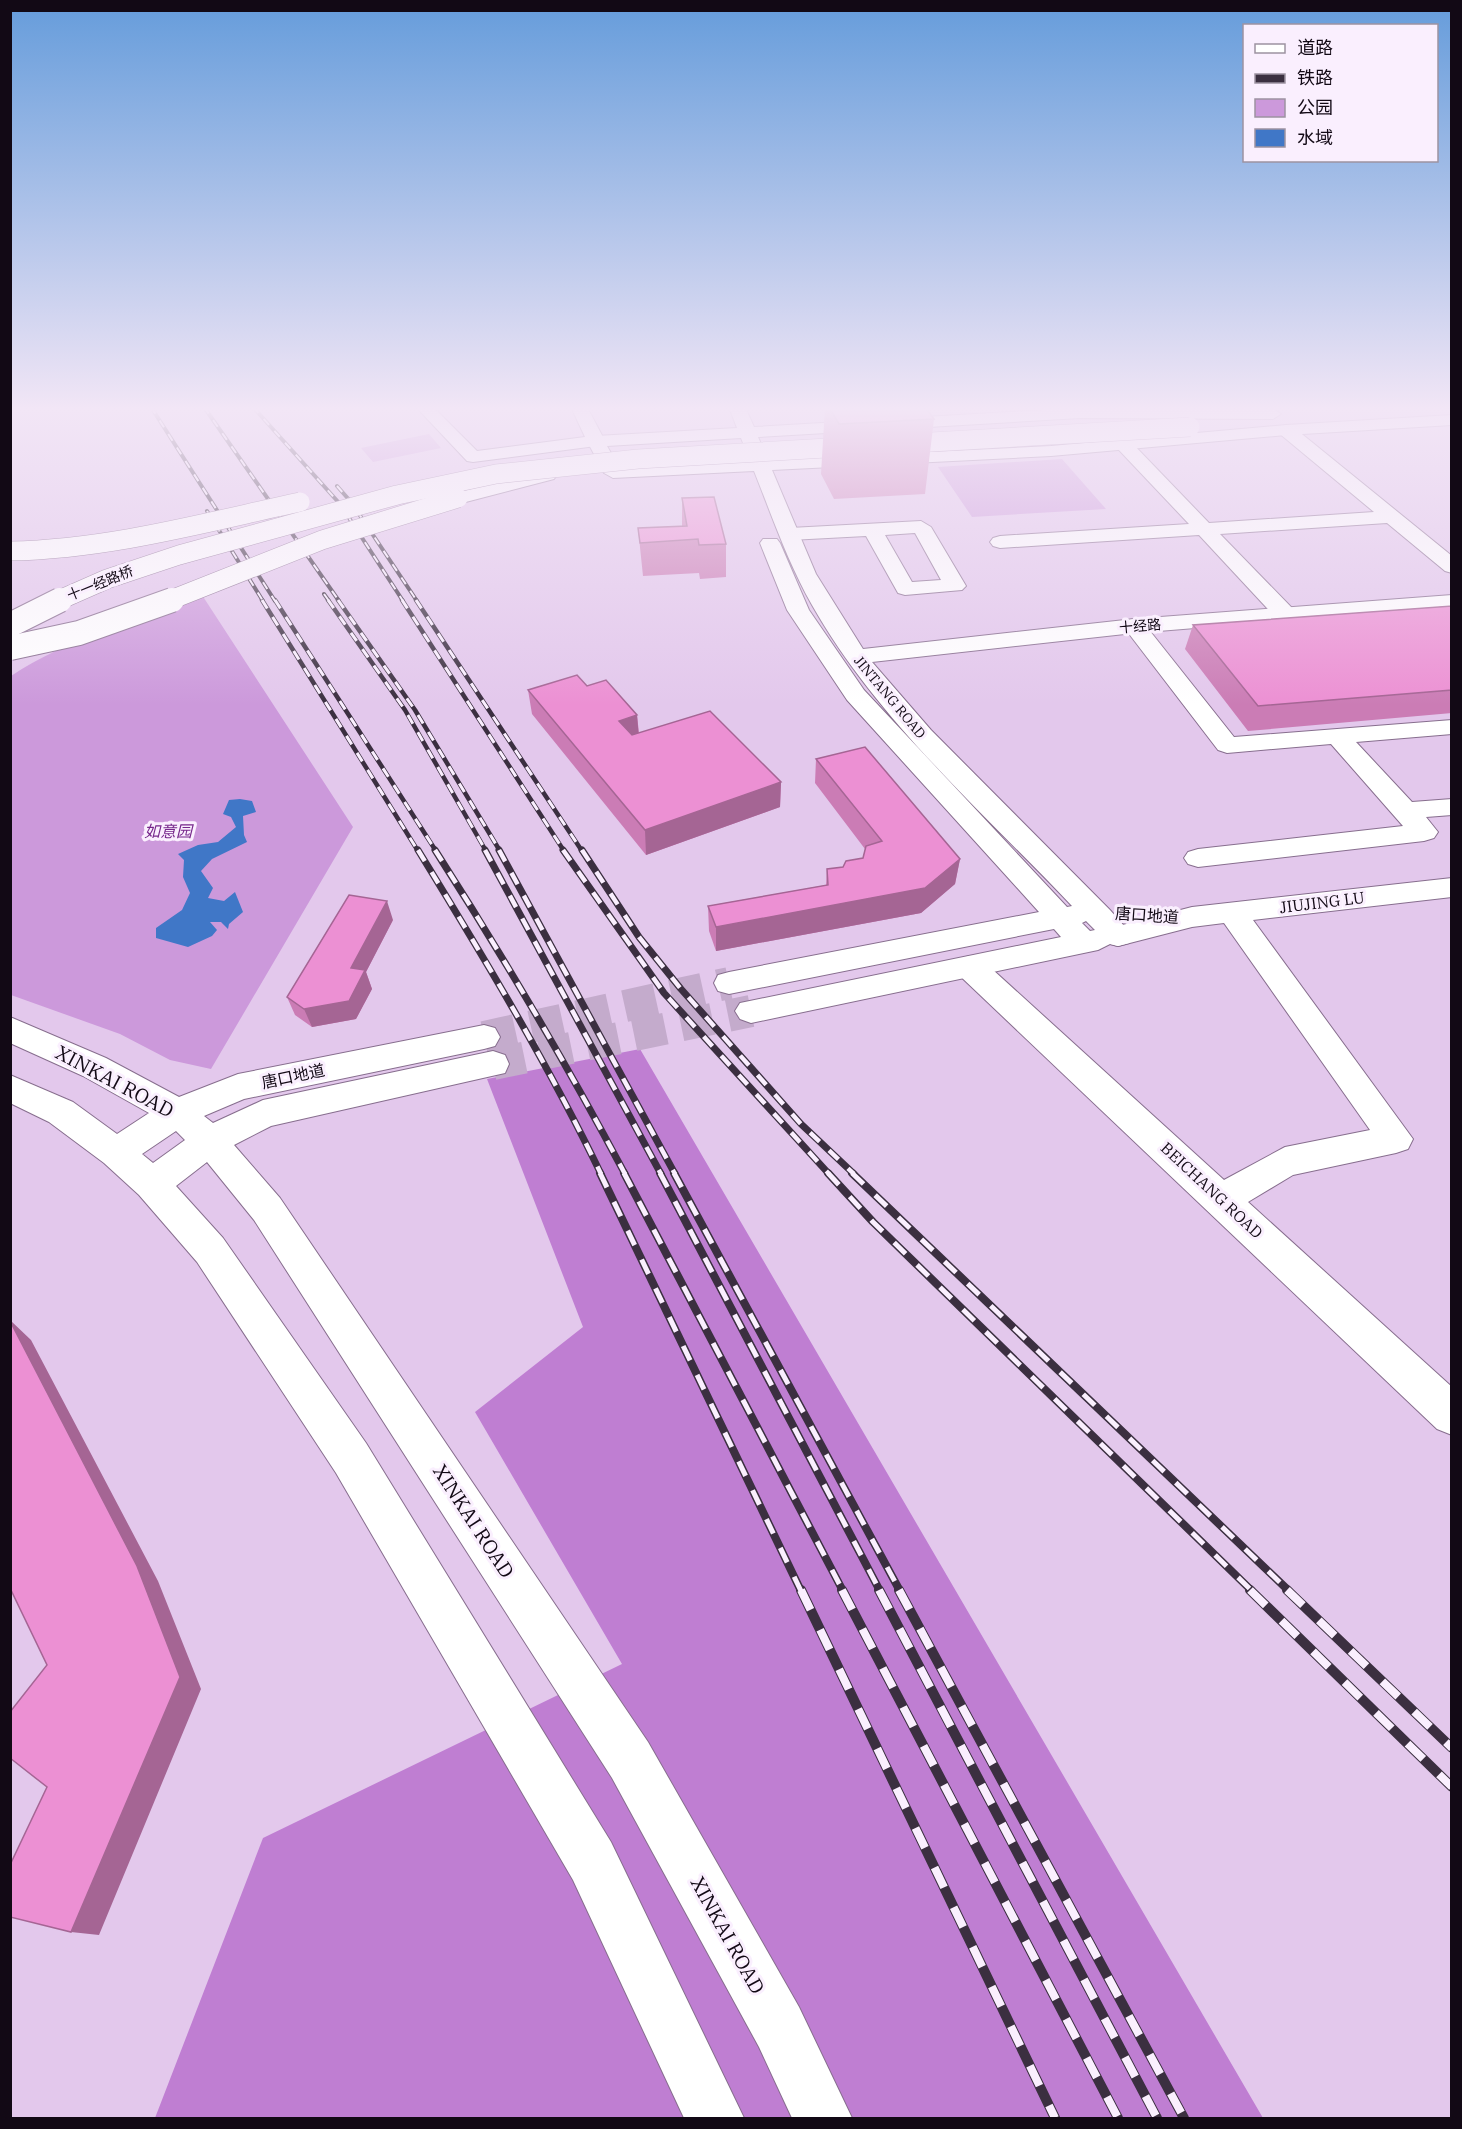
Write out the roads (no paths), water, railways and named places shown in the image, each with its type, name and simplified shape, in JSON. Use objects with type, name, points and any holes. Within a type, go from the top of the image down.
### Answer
[{"type":"main road","points":[[10,551],[81,547],[140,538],[281,506]]},
{"type":"main road","points":[[46,585],[128,554],[286,506]]},
{"type":"main road","name":"十一经路桥","points":[[10,614],[91,577],[156,554],[332,506]]},
{"type":"main road","name":"十一经路桥","points":[[10,625],[107,579],[179,555],[356,506]]},
{"type":"main road","points":[[10,641],[94,597],[180,565],[394,506]]},
{"type":"main road","points":[[10,648],[113,622],[369,524],[435,506]]},
{"type":"main road","name":"JINTANG ROAD","points":[[779,506],[819,601],[856,657],[923,737],[1118,936]]},
{"type":"main road","points":[[1183,506],[1285,614]]},
{"type":"main road","points":[[1378,506],[1452,567]]},
{"type":"main road","points":[[1000,542],[1391,517]]},
{"type":"main road","name":"JINTANG ROAD","points":[[762,521],[790,594],[830,660],[855,695],[895,742],[1083,942]]},
{"type":"main road","points":[[790,534],[873,530]]},
{"type":"main road","name":"十经路","points":[[830,660],[1134,626],[1452,601]]},
{"type":"main road","points":[[10,620],[36,630],[38,635],[28,648],[10,659]]},
{"type":"main road","points":[[1134,626],[1227,745],[1452,728]]},
{"type":"main road","points":[[1198,858],[1424,832],[1337,736]]},
{"type":"main road","points":[[1405,811],[1452,807]]},
{"type":"main road","name":"JIUJING LU","points":[[1192,918],[1452,887]]},
{"type":"main road","name":"唐口地道","points":[[729,983],[1095,911],[1192,918]]},
{"type":"main road","points":[[1221,1199],[1285,1162],[1396,1139],[1232,913]]},
{"type":"main road","name":"唐口地道","points":[[751,1011],[970,968],[1192,918]]},
{"type":"main road","name":"BEICHANG ROAD","points":[[970,968],[1450,1413]]},
{"type":"main road","name":"XINKAI ROAD","points":[[10,1029],[78,1058],[176,1113],[208,1142],[267,1209],[630,1760],[779,2027],[823,2118]]},
{"type":"main road","name":"唐口地道","points":[[116,1153],[176,1113],[238,1087],[488,1050],[263,1114],[208,1142],[152,1184]]},
{"type":"main road","points":[[10,1088],[61,1112],[116,1153],[152,1184],[210,1250],[351,1458],[592,1861],[714,2118]]},
{"type":"water","points":[[229,800],[252,801],[256,812],[243,816],[244,835],[247,842],[212,859],[201,871],[213,888],[208,898],[224,901],[235,892],[243,912],[229,924],[228,929],[221,922],[210,922],[217,930],[212,936],[188,947],[156,938],[156,928],[182,910],[190,893],[183,877],[184,860],[178,854],[198,845],[218,842],[236,827],[231,817],[223,814]]},
{"type":"tunnel","points":[[484,1037],[729,983]]},
{"type":"tunnel","points":[[493,1064],[751,1011]]},
{"type":"railway","points":[[215,506],[275,601]]},
{"type":"railway","points":[[273,506],[339,601]]},
{"type":"railway","points":[[342,506],[403,601]]},
{"type":"railway","points":[[354,506],[417,601]]},
{"type":"railway","points":[[207,511],[263,601]]},
{"type":"railway","points":[[324,594],[329,601]]},
{"type":"railway","points":[[262,600],[418,851]]},
{"type":"railway","points":[[275,600],[436,851]]},
{"type":"railway","points":[[328,600],[405,710],[486,851]]},
{"type":"railway","points":[[338,600],[415,710],[500,851]]},
{"type":"railway","points":[[402,600],[564,851]]},
{"type":"railway","points":[[416,600],[582,851]]},
{"type":"railway","points":[[418,850],[537,1050],[601,1174]]},
{"type":"railway","points":[[435,850],[533,1010],[625,1174]]},
{"type":"railway","points":[[485,850],[661,1174]]},
{"type":"railway","points":[[499,850],[675,1174]]},
{"type":"railway","points":[[563,850],[664,993],[829,1174]]},
{"type":"railway","points":[[582,850],[639,937],[681,989],[801,1124],[854,1174]]},
{"type":"railway","points":[[600,1173],[801,1591]]},
{"type":"railway","points":[[624,1173],[843,1591]]},
{"type":"railway","points":[[660,1173],[880,1591]]},
{"type":"railway","points":[[674,1173],[900,1591]]},
{"type":"railway","points":[[828,1173],[873,1222],[1252,1591]]},
{"type":"railway","points":[[852,1173],[1289,1591]]},
{"type":"railway","points":[[801,1590],[1055,2118]]},
{"type":"railway","points":[[842,1590],[1118,2118]]},
{"type":"railway","points":[[879,1590],[1157,2118]]},
{"type":"railway","points":[[899,1590],[1184,2118]]},
{"type":"railway","points":[[1250,1590],[1452,1787]]},
{"type":"railway","points":[[1287,1590],[1452,1748]]},
{"type":"park label","name":"如意园","points":[[168,831]]}]
